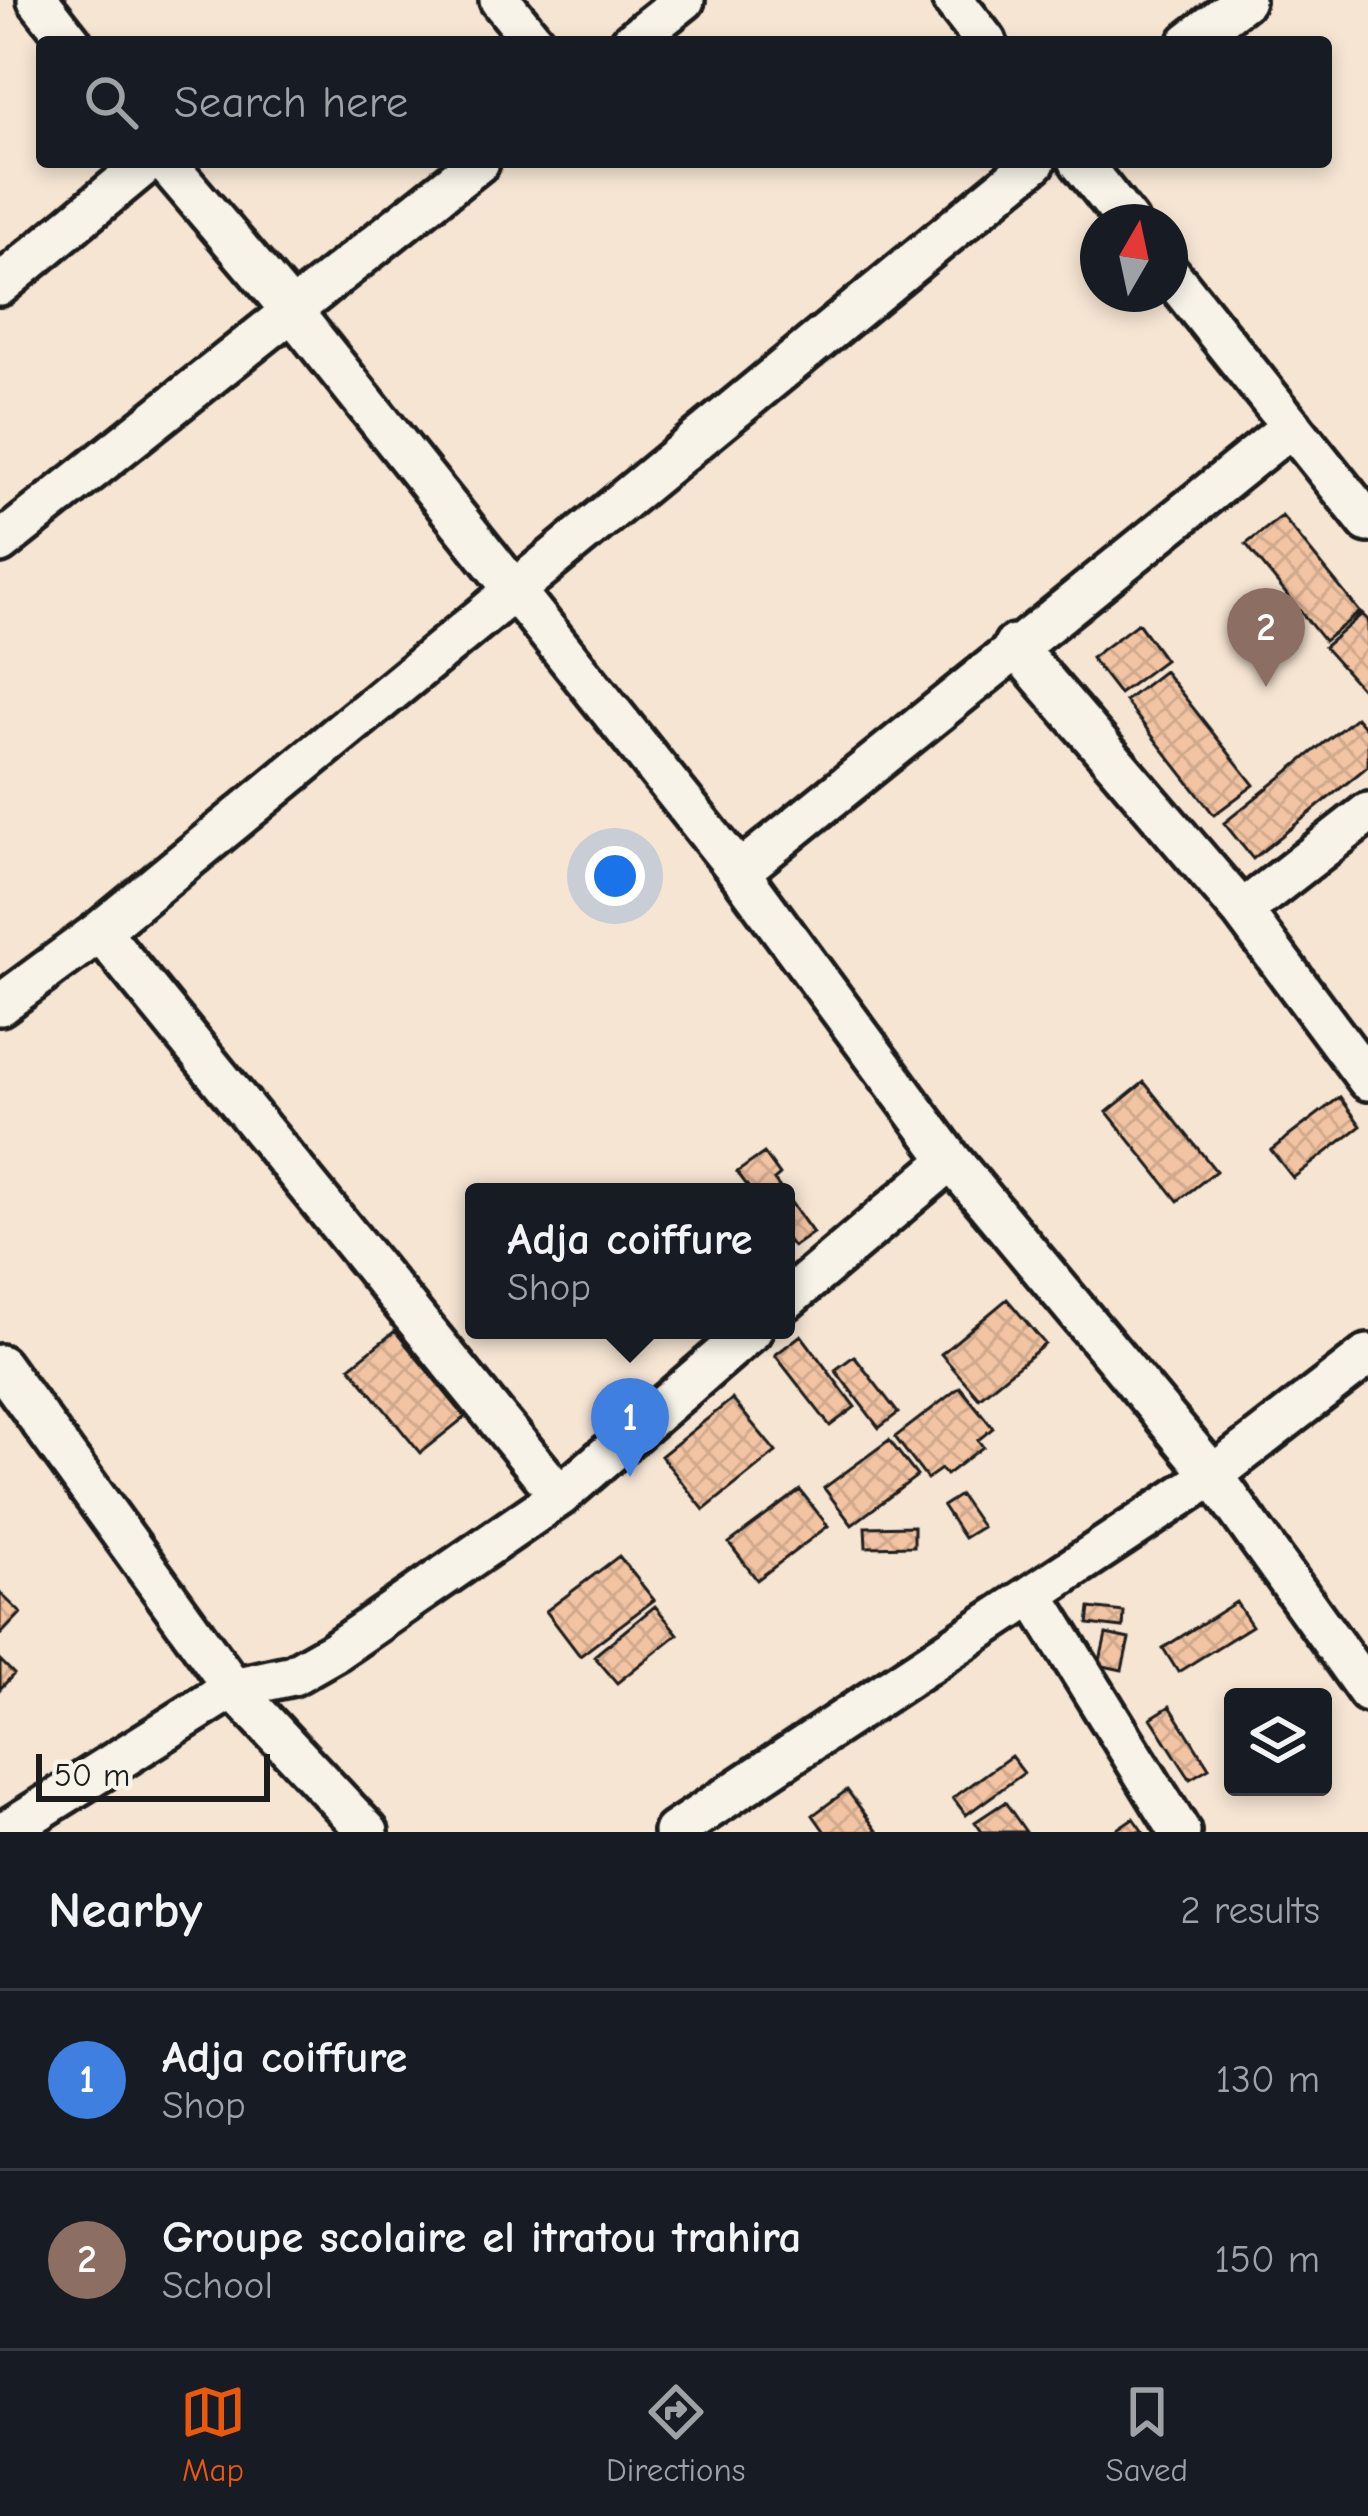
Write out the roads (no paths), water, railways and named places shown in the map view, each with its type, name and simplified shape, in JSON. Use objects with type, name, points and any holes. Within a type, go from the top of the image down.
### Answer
[{"type":"street","points":[[38,0],[66,36]]},
{"type":"street","points":[[500,0],[529,36]]},
{"type":"street","points":[[639,36],[684,0]]},
{"type":"street","points":[[953,0],[981,36]]},
{"type":"street","points":[[1197,36],[1244,0]]},
{"type":"street","points":[[0,285],[141,168]]},
{"type":"street","points":[[170,168],[291,310],[739,872],[951,1160],[1214,1475],[1368,1692]]},
{"type":"street","points":[[0,543],[470,168]]},
{"type":"street","points":[[0,1005],[100,931],[1028,168]]},
{"type":"street","points":[[1085,168],[1114,204]]},
{"type":"street","points":[[1188,296],[1368,523]]},
{"type":"street","points":[[739,872],[1014,645],[1292,425]]},
{"type":"street","points":[[1014,645],[1242,911],[1368,1080]]},
{"type":"street","points":[[1242,911],[1368,813]]},
{"type":"street","points":[[100,931],[560,1496]]},
{"type":"street","points":[[795,1292],[951,1160]]},
{"type":"street","points":[[4,1832],[233,1688],[293,1675],[335,1651],[560,1496],[742,1339]]},
{"type":"street","points":[[674,1832],[1214,1475],[1368,1355]]},
{"type":"street","points":[[0,1365],[233,1688],[368,1832]]},
{"type":"street","points":[[1034,1596],[1180,1832]]},
{"type":"place","name":"Groupe scolaire el itratou trahira","points":[[1266,687]]},
{"type":"place","name":"Adja coiffure","points":[[630,1477]]}]
